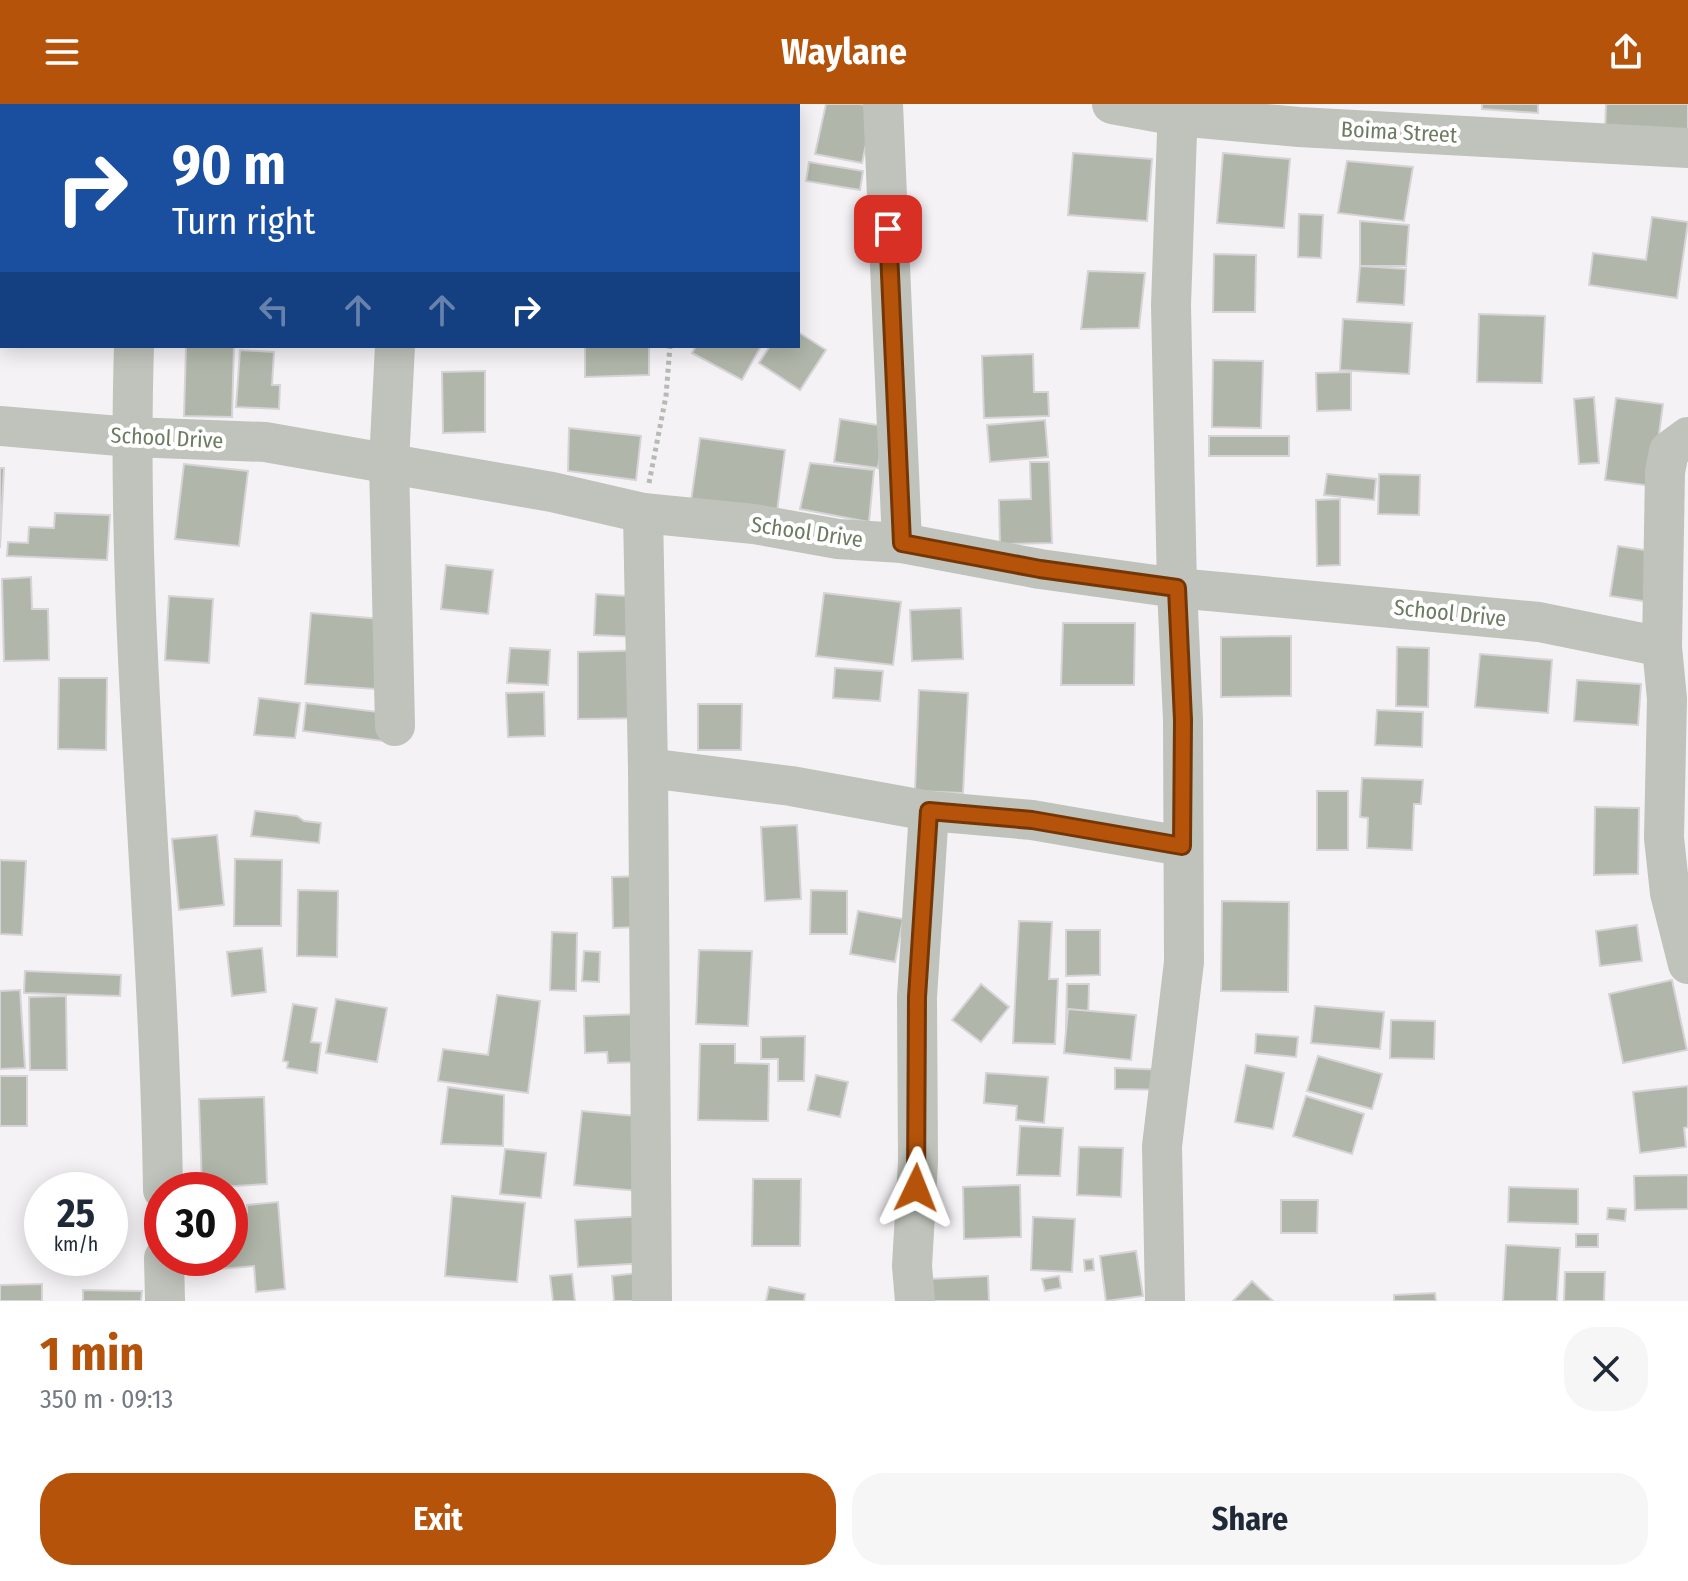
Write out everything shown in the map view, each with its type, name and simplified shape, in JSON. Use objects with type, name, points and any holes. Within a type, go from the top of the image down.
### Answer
[{"type":"street","points":[[883,104],[902,543]]},
{"type":"street","name":"Boima Street","points":[[1112,104],[1299,127],[1688,148]]},
{"type":"street","points":[[1165,1301],[1162,1146],[1184,962],[1183,720],[1171,305],[1178,110]]},
{"type":"street","points":[[134,348],[131,437],[138,645],[162,1172]]},
{"type":"street","points":[[395,348],[389,462],[395,726]]},
{"type":"street","name":"School Drive","points":[[0,426],[131,437],[265,442],[552,492],[643,513],[754,524],[838,539],[902,543],[1040,569],[1177,588],[1539,622],[1662,647]]},
{"type":"street","points":[[1688,437],[1669,451],[1665,472],[1662,647],[1667,699],[1664,838],[1670,893],[1688,964]]},
{"type":"street","points":[[643,513],[652,1301]]},
{"type":"street","points":[[648,768],[791,786],[929,811],[1032,820],[1182,846]]},
{"type":"street","points":[[915,1301],[912,1266],[918,1162],[917,997],[929,811]]},
{"type":"street","points":[[164,1276],[165,1301]]},
{"type":"path","points":[[643,513],[666,396],[670,348]]},
{"type":"building","points":[[826,104],[874,107],[862,163],[815,154]]},
{"type":"building","points":[[1482,104],[1538,104],[1538,113],[1482,109]]},
{"type":"building","points":[[1606,104],[1688,104],[1688,136],[1605,132]]},
{"type":"building","points":[[1073,153],[1152,159],[1147,221],[1068,215]]},
{"type":"building","points":[[1223,153],[1290,159],[1284,228],[1217,223]]},
{"type":"building","points":[[1347,161],[1413,167],[1404,221],[1338,213]]},
{"type":"building","points":[[809,162],[863,171],[860,190],[806,181]]},
{"type":"building","points":[[1299,214],[1323,215],[1321,258],[1298,257]]},
{"type":"building","points":[[1652,217],[1688,222],[1677,298],[1589,285],[1593,253],[1646,260]]},
{"type":"building","points":[[1360,221],[1409,225],[1406,266],[1360,266]]},
{"type":"building","points":[[1214,254],[1256,255],[1255,312],[1213,312]]},
{"type":"building","points":[[1360,266],[1406,269],[1404,305],[1357,302]]},
{"type":"building","points":[[1088,271],[1145,273],[1139,328],[1081,329]]},
{"type":"building","points":[[1479,314],[1545,316],[1542,383],[1477,382]]},
{"type":"building","points":[[1343,319],[1412,323],[1409,374],[1340,370]]},
{"type":"building","points":[[800,333],[826,350],[800,390],[759,363],[769,348],[800,348]]},
{"type":"building","points":[[186,348],[234,348],[232,417],[184,416]]},
{"type":"building","points":[[585,348],[649,348],[649,375],[585,377]]},
{"type":"building","points":[[695,348],[760,348],[742,380],[692,353]]},
{"type":"building","points":[[240,350],[274,352],[272,385],[280,385],[279,409],[236,407]]},
{"type":"building","points":[[1033,354],[1034,392],[1048,392],[1049,416],[984,418],[982,356]]},
{"type":"building","points":[[1213,360],[1263,361],[1261,428],[1212,427]]},
{"type":"building","points":[[485,371],[485,432],[443,433],[442,372]]},
{"type":"building","points":[[1351,372],[1351,410],[1317,411],[1316,373]]},
{"type":"building","points":[[1594,397],[1599,463],[1579,464],[1574,399]]},
{"type":"building","points":[[1616,398],[1663,404],[1652,486],[1605,480]]},
{"type":"building","points":[[840,419],[884,426],[878,468],[834,462]]},
{"type":"building","points":[[1045,420],[1048,457],[990,462],[987,425]]},
{"type":"building","points":[[569,428],[641,436],[636,480],[568,471]]},
{"type":"building","points":[[1209,436],[1289,436],[1289,456],[1209,456]]},
{"type":"building","points":[[700,438],[785,450],[777,512],[691,501]]},
{"type":"building","points":[[1030,462],[1049,462],[1052,543],[1000,544],[999,500],[1031,499]]},
{"type":"building","points":[[810,463],[874,470],[869,522],[800,509]]},
{"type":"building","points":[[184,464],[248,471],[239,546],[175,539]]},
{"type":"building","points":[[0,468],[4,468],[0,548]]},
{"type":"building","points":[[1327,474],[1376,479],[1374,500],[1324,495]]},
{"type":"building","points":[[1379,474],[1420,475],[1419,515],[1378,514]]},
{"type":"building","points":[[1340,499],[1340,565],[1317,566],[1316,500]]},
{"type":"building","points":[[55,513],[110,515],[107,560],[7,556],[8,542],[28,543],[29,527],[54,528]]},
{"type":"building","points":[[1618,546],[1664,553],[1656,603],[1610,596]]},
{"type":"building","points":[[446,565],[493,570],[488,614],[441,609]]},
{"type":"building","points":[[31,577],[32,609],[48,609],[49,660],[4,661],[2,579]]},
{"type":"building","points":[[824,593],[901,602],[893,665],[816,656]]},
{"type":"building","points":[[596,594],[640,597],[638,637],[594,635]]},
{"type":"building","points":[[169,596],[213,599],[209,663],[165,660]]},
{"type":"building","points":[[961,608],[963,659],[912,661],[910,610]]},
{"type":"building","points":[[311,613],[381,619],[375,689],[305,684]]},
{"type":"building","points":[[1063,623],[1135,623],[1134,685],[1061,685]]},
{"type":"building","points":[[1291,636],[1291,696],[1221,697],[1221,637]]},
{"type":"building","points":[[1397,647],[1429,648],[1428,707],[1396,706]]},
{"type":"building","points":[[510,648],[550,650],[548,685],[507,683]]},
{"type":"building","points":[[650,650],[651,718],[578,719],[578,652]]},
{"type":"building","points":[[1480,654],[1552,660],[1548,713],[1475,707]]},
{"type":"building","points":[[835,668],[883,671],[880,701],[833,698]]},
{"type":"building","points":[[59,678],[107,678],[106,750],[58,749]]},
{"type":"building","points":[[1577,680],[1641,684],[1638,725],[1574,721]]},
{"type":"building","points":[[919,690],[968,693],[963,793],[915,791]]},
{"type":"building","points":[[544,692],[545,736],[508,737],[506,693]]},
{"type":"building","points":[[259,698],[300,703],[295,738],[254,735]]},
{"type":"building","points":[[306,703],[386,713],[383,741],[303,731]]},
{"type":"building","points":[[698,704],[742,704],[741,750],[698,750]]},
{"type":"building","points":[[1377,710],[1423,712],[1422,747],[1375,745]]},
{"type":"building","points":[[1362,778],[1423,780],[1421,804],[1414,804],[1412,850],[1367,848],[1368,818],[1360,817]]},
{"type":"building","points":[[1317,791],[1348,791],[1348,850],[1317,850]]},
{"type":"building","points":[[1595,807],[1639,808],[1638,874],[1594,875]]},
{"type":"building","points":[[255,811],[297,816],[304,821],[321,823],[319,843],[251,836]]},
{"type":"building","points":[[797,825],[801,899],[765,901],[761,827]]},
{"type":"building","points":[[217,835],[224,905],[179,910],[172,839]]},
{"type":"building","points":[[235,859],[282,860],[281,926],[234,926]]},
{"type":"building","points":[[0,860],[26,861],[22,935],[0,934]]},
{"type":"building","points":[[641,876],[642,927],[613,928],[612,877]]},
{"type":"building","points":[[298,890],[338,891],[337,957],[297,956]]},
{"type":"building","points":[[811,890],[847,891],[847,934],[810,934]]},
{"type":"building","points":[[1222,901],[1289,902],[1288,992],[1221,991]]},
{"type":"building","points":[[858,911],[903,919],[895,962],[850,954]]},
{"type":"building","points":[[1019,921],[1052,922],[1049,979],[1058,979],[1055,1044],[1013,1043]]},
{"type":"building","points":[[1637,925],[1642,961],[1600,966],[1596,931]]},
{"type":"building","points":[[1066,930],[1100,930],[1100,975],[1066,976]]},
{"type":"building","points":[[552,932],[577,933],[576,991],[550,990]]},
{"type":"building","points":[[262,948],[266,992],[232,996],[227,952]]},
{"type":"building","points":[[699,950],[752,951],[748,1026],[696,1024]]},
{"type":"building","points":[[584,951],[600,952],[599,982],[582,981]]},
{"type":"building","points":[[25,971],[121,975],[120,996],[24,993]]},
{"type":"building","points":[[1672,980],[1687,1050],[1623,1063],[1609,994]]},
{"type":"building","points":[[981,984],[1009,1007],[981,1042],[952,1020]]},
{"type":"building","points":[[1067,984],[1089,984],[1088,1023],[1066,1028]]},
{"type":"building","points":[[20,990],[25,1068],[0,1069],[0,991]]},
{"type":"building","points":[[497,995],[540,1001],[528,1093],[438,1081],[443,1049],[488,1055]]},
{"type":"building","points":[[66,996],[67,1070],[30,1070],[29,997]]},
{"type":"building","points":[[336,999],[387,1008],[377,1062],[326,1053]]},
{"type":"building","points":[[293,1004],[317,1008],[311,1042],[321,1043],[317,1073],[287,1068],[288,1062],[283,1061]]},
{"type":"building","points":[[1315,1006],[1384,1012],[1380,1049],[1311,1043]]},
{"type":"building","points":[[1068,1009],[1136,1015],[1131,1060],[1064,1053]]},
{"type":"building","points":[[641,1014],[642,1062],[608,1063],[607,1052],[585,1053],[584,1016]]},
{"type":"building","points":[[1391,1020],[1435,1021],[1434,1059],[1390,1058]]},
{"type":"building","points":[[1256,1034],[1298,1037],[1296,1057],[1255,1053]]},
{"type":"building","points":[[805,1036],[804,1081],[778,1081],[778,1059],[761,1059],[761,1037]]},
{"type":"building","points":[[700,1044],[735,1044],[735,1063],[769,1064],[768,1121],[698,1120]]},
{"type":"building","points":[[1318,1056],[1382,1074],[1372,1109],[1307,1091]]},
{"type":"building","points":[[1246,1065],[1284,1073],[1273,1129],[1235,1122]]},
{"type":"building","points":[[1115,1068],[1169,1070],[1168,1090],[1115,1089]]},
{"type":"building","points":[[986,1073],[1048,1077],[1044,1123],[1016,1120],[1017,1106],[984,1103]]},
{"type":"building","points":[[816,1075],[848,1082],[840,1117],[808,1110]]},
{"type":"building","points":[[0,1076],[27,1076],[27,1126],[0,1126]]},
{"type":"building","points":[[1688,1086],[1688,1127],[1684,1128],[1686,1147],[1640,1153],[1633,1092]]},
{"type":"building","points":[[448,1087],[504,1095],[503,1146],[441,1144]]},
{"type":"building","points":[[1306,1096],[1364,1114],[1352,1154],[1293,1136]]},
{"type":"building","points":[[264,1097],[267,1184],[248,1185],[248,1172],[201,1172],[199,1099]]},
{"type":"building","points":[[582,1111],[635,1116],[638,1191],[574,1185]]},
{"type":"building","points":[[1020,1126],[1063,1128],[1060,1176],[1017,1175]]},
{"type":"building","points":[[1079,1147],[1123,1148],[1121,1197],[1077,1195]]},
{"type":"building","points":[[505,1149],[546,1153],[541,1198],[500,1194]]},
{"type":"building","points":[[1688,1175],[1688,1209],[1635,1210],[1634,1176]]},
{"type":"building","points":[[753,1179],[801,1179],[800,1246],[752,1246]]},
{"type":"building","points":[[1020,1185],[1021,1237],[964,1239],[963,1187]]},
{"type":"building","points":[[1509,1187],[1578,1189],[1578,1224],[1508,1222]]},
{"type":"building","points":[[452,1196],[525,1203],[517,1282],[445,1276]]},
{"type":"building","points":[[1281,1200],[1318,1200],[1317,1233],[1281,1233]]},
{"type":"building","points":[[278,1202],[285,1289],[256,1292],[254,1266],[248,1267],[248,1205]]},
{"type":"building","points":[[1608,1208],[1626,1209],[1625,1221],[1607,1219]]},
{"type":"building","points":[[645,1216],[648,1263],[578,1267],[575,1220]]},
{"type":"building","points":[[1033,1217],[1075,1219],[1072,1272],[1031,1270]]},
{"type":"building","points":[[1576,1234],[1598,1234],[1598,1247],[1576,1247]]},
{"type":"building","points":[[1506,1245],[1560,1248],[1557,1301],[1503,1301]]},
{"type":"building","points":[[1136,1251],[1143,1296],[1106,1301],[1100,1256]]},
{"type":"building","points":[[1093,1259],[1094,1270],[1085,1271],[1084,1260]]},
{"type":"building","points":[[647,1272],[650,1301],[614,1301],[612,1276]]},
{"type":"building","points":[[1565,1272],[1605,1272],[1604,1301],[1564,1301]]},
{"type":"building","points":[[572,1274],[575,1301],[553,1301],[550,1276]]},
{"type":"building","points":[[988,1276],[989,1301],[931,1301],[930,1279]]},
{"type":"building","points":[[1059,1276],[1061,1288],[1045,1291],[1042,1279]]},
{"type":"building","points":[[1252,1281],[1273,1301],[1233,1301]]},
{"type":"building","points":[[42,1284],[42,1301],[0,1301],[0,1285]]},
{"type":"building","points":[[769,1287],[805,1294],[804,1301],[766,1301]]},
{"type":"building","points":[[83,1290],[142,1291],[141,1301],[83,1301]]},
{"type":"building","points":[[1435,1293],[1436,1301],[1394,1301],[1394,1295]]},
{"type":"route","points":[[888,229],[902,543],[1040,569],[1177,588],[1183,720],[1182,846],[1032,820],[929,811],[917,997],[916,1188]]}]
